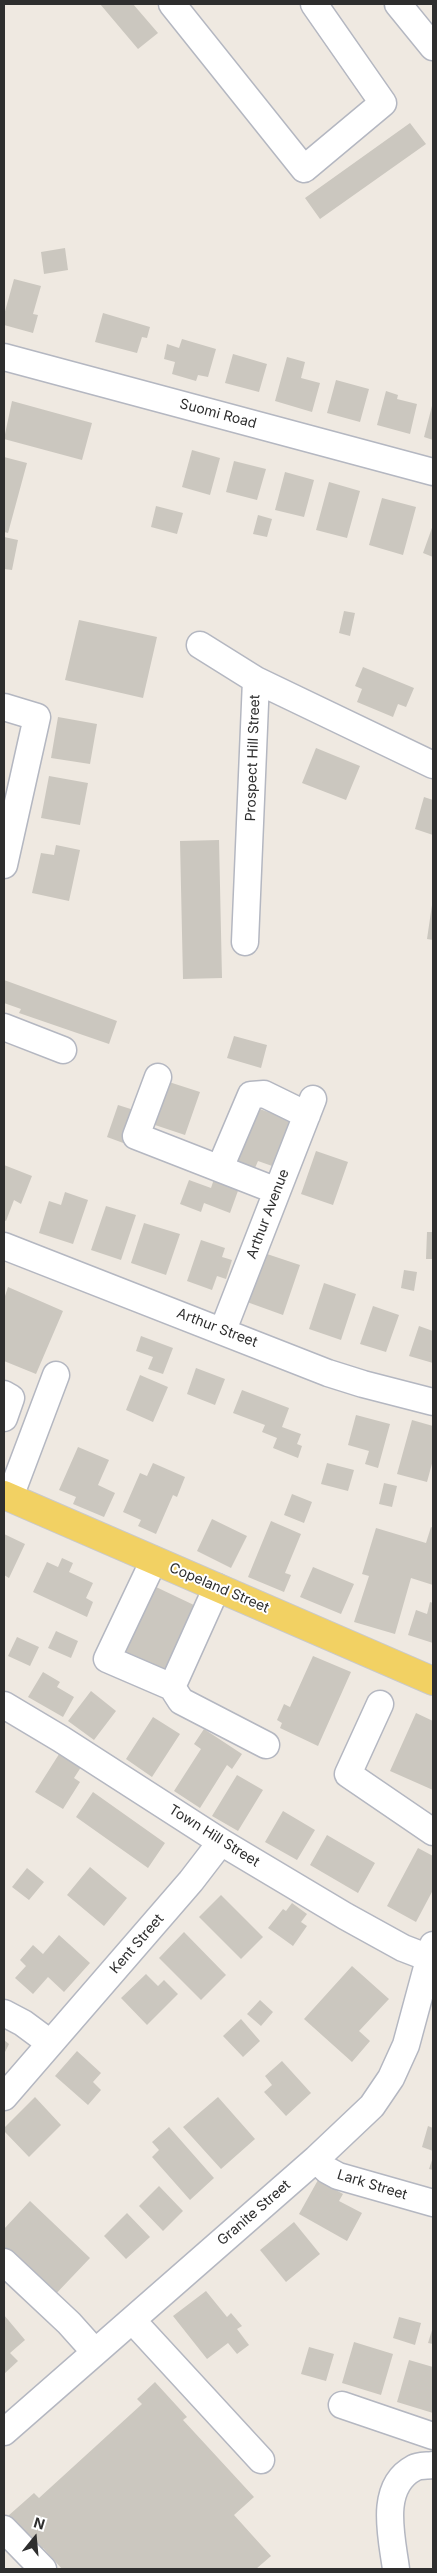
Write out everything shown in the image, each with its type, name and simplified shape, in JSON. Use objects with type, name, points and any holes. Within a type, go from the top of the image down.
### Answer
[{"type":"main road","name":"Copeland Street","points":[[7,1496],[433,1681]]},
{"type":"street","points":[[172,4],[304,169],[384,103],[314,4]]},
{"type":"street","points":[[398,4],[433,47]]},
{"type":"street","name":"Suomi Road","points":[[4,357],[433,472]]},
{"type":"street","points":[[200,645],[256,680]]},
{"type":"street","name":"Prospect Hill Street","points":[[245,942],[256,680],[433,765]]},
{"type":"street","points":[[4,706],[36,717],[4,865]]},
{"type":"street","points":[[4,1027],[63,1050]]},
{"type":"street","points":[[158,1077],[136,1136],[277,1191]]},
{"type":"street","name":"Arthur Avenue","points":[[220,1168],[251,1095],[264,1094],[310,1107],[223,1330]]},
{"type":"street","name":"Arthur Street","points":[[4,1246],[346,1379],[433,1402]]},
{"type":"street","points":[[7,1496],[56,1375]]},
{"type":"street","points":[[4,1394],[11,1398],[4,1418]]},
{"type":"street","points":[[154,1560],[107,1660],[172,1688],[181,1701],[189,1706],[266,1745]]},
{"type":"street","points":[[172,1688],[217,1587]]},
{"type":"street","points":[[380,1704],[348,1774],[433,1832]]},
{"type":"street","name":"Town Hill Street","points":[[4,1705],[61,1739],[221,1842],[388,1940],[431,1952]]},
{"type":"street","name":"Kent Street","points":[[4,2097],[192,1881],[221,1842]]},
{"type":"street","name":"Granite Street","points":[[7,2424],[95,2352],[361,2119],[391,2078],[411,2027],[431,1952]]},
{"type":"street","points":[[4,2013],[23,2023],[50,2043]]},
{"type":"street","name":"Lark Street","points":[[316,2159],[332,2173],[433,2203]]},
{"type":"street","points":[[4,2262],[69,2323],[95,2352]]},
{"type":"street","points":[[132,2320],[261,2460]]},
{"type":"street","points":[[342,2405],[433,2436]]},
{"type":"street","points":[[396,2569],[389,2514],[397,2484],[414,2468],[433,2465]]},
{"type":"street","points":[[4,2529],[43,2569]]},
{"type":"building","points":[[100,4],[133,4],[158,33],[138,49]]},
{"type":"building","points":[[410,123],[426,144],[320,219],[305,198]]},
{"type":"building","points":[[65,248],[68,270],[44,274],[41,252]]},
{"type":"building","points":[[14,279],[41,286],[33,314],[38,315],[33,333],[4,325],[4,315]]},
{"type":"building","points":[[103,313],[150,327],[147,338],[142,337],[137,353],[95,342]]},
{"type":"building","points":[[182,339],[216,349],[208,377],[198,375],[196,381],[172,374],[175,362],[164,359],[167,344],[179,348]]},
{"type":"building","points":[[233,354],[267,364],[259,392],[225,383]]},
{"type":"building","points":[[287,357],[305,362],[301,378],[320,383],[312,412],[275,401]]},
{"type":"building","points":[[336,380],[369,389],[360,422],[327,413]]},
{"type":"building","points":[[386,391],[398,395],[397,399],[417,404],[410,434],[377,425]]},
{"type":"building","points":[[12,401],[92,423],[82,460],[4,439]]},
{"type":"building","points":[[433,402],[433,440],[424,437]]},
{"type":"building","points":[[192,450],[220,458],[210,495],[182,487]]},
{"type":"building","points":[[4,457],[27,463],[8,533],[4,532]]},
{"type":"building","points":[[234,461],[266,469],[257,500],[226,492]]},
{"type":"building","points":[[285,472],[314,480],[304,517],[275,510]]},
{"type":"building","points":[[329,482],[360,491],[347,538],[316,530]]},
{"type":"building","points":[[382,498],[416,507],[403,555],[369,545]]},
{"type":"building","points":[[156,506],[183,513],[177,534],[151,527]]},
{"type":"building","points":[[258,515],[272,519],[267,537],[253,534]]},
{"type":"building","points":[[433,525],[433,557],[423,553]]},
{"type":"building","points":[[4,537],[18,540],[12,570],[4,569]]},
{"type":"building","points":[[344,611],[355,613],[350,636],[339,633]]},
{"type":"building","points":[[79,620],[157,637],[143,698],[65,680]]},
{"type":"building","points":[[363,667],[414,688],[406,707],[398,704],[393,717],[357,702],[362,689],[355,686]]},
{"type":"building","points":[[58,717],[97,724],[90,764],[51,758]]},
{"type":"building","points":[[316,748],[360,766],[346,800],[302,783]]},
{"type":"building","points":[[49,776],[88,783],[80,825],[41,818]]},
{"type":"building","points":[[424,797],[433,800],[433,835],[415,829]]},
{"type":"building","points":[[219,840],[222,978],[183,979],[180,841]]},
{"type":"building","points":[[56,845],[80,850],[69,901],[32,893],[41,853],[54,855]]},
{"type":"building","points":[[433,905],[433,940],[427,939]]},
{"type":"building","points":[[4,980],[117,1021],[109,1044],[19,1013],[21,1009],[4,1003]]},
{"type":"building","points":[[234,1036],[267,1045],[261,1068],[227,1058]]},
{"type":"building","points":[[169,1082],[200,1092],[185,1135],[155,1125]]},
{"type":"building","points":[[118,1105],[137,1111],[126,1144],[107,1137]]},
{"type":"building","points":[[254,1107],[291,1120],[275,1167],[258,1161],[255,1168],[236,1162]]},
{"type":"building","points":[[316,1151],[348,1162],[333,1205],[301,1194]]},
{"type":"building","points":[[4,1165],[32,1176],[21,1204],[14,1200],[6,1221],[4,1220]]},
{"type":"building","points":[[214,1179],[239,1188],[230,1213],[204,1203],[201,1212],[180,1204],[189,1180],[211,1188]]},
{"type":"building","points":[[65,1192],[88,1200],[73,1244],[39,1233],[49,1201],[61,1205]]},
{"type":"building","points":[[106,1206],[136,1215],[121,1260],[91,1250]]},
{"type":"building","points":[[144,1223],[180,1234],[166,1275],[131,1263]]},
{"type":"building","points":[[427,1232],[433,1232],[433,1259],[426,1259]]},
{"type":"building","points":[[201,1240],[225,1248],[222,1257],[232,1260],[226,1279],[217,1276],[212,1290],[187,1281]]},
{"type":"building","points":[[264,1253],[300,1265],[283,1315],[247,1302]]},
{"type":"building","points":[[404,1270],[417,1272],[414,1291],[401,1288]]},
{"type":"building","points":[[324,1283],[356,1294],[341,1340],[309,1329]]},
{"type":"building","points":[[8,1287],[63,1311],[36,1374],[4,1361],[4,1299]]},
{"type":"building","points":[[373,1306],[399,1315],[386,1352],[360,1344]]},
{"type":"building","points":[[419,1326],[433,1331],[433,1363],[409,1356]]},
{"type":"building","points":[[141,1336],[173,1348],[163,1374],[148,1369],[153,1357],[136,1351]]},
{"type":"building","points":[[196,1368],[225,1379],[215,1405],[187,1394]]},
{"type":"building","points":[[140,1375],[168,1387],[153,1422],[126,1410]]},
{"type":"building","points":[[242,1390],[289,1408],[282,1427],[301,1434],[297,1444],[302,1446],[298,1458],[273,1448],[277,1438],[262,1432],[265,1425],[233,1413]]},
{"type":"building","points":[[356,1415],[390,1424],[378,1468],[365,1464],[369,1451],[348,1445]]},
{"type":"building","points":[[412,1420],[433,1426],[433,1460],[427,1482],[397,1474]]},
{"type":"building","points":[[78,1447],[109,1460],[98,1485],[115,1493],[104,1517],[73,1504],[76,1497],[59,1490]]},
{"type":"building","points":[[153,1463],[185,1477],[177,1497],[173,1495],[156,1534],[138,1526],[141,1520],[123,1512],[140,1473],[147,1476]]},
{"type":"building","points":[[327,1463],[354,1470],[348,1491],[321,1484]]},
{"type":"building","points":[[384,1483],[397,1486],[392,1507],[379,1504]]},
{"type":"building","points":[[292,1494],[312,1502],[304,1523],[284,1515]]},
{"type":"building","points":[[212,1519],[247,1536],[231,1568],[197,1551]]},
{"type":"building","points":[[271,1521],[301,1534],[285,1573],[291,1575],[284,1592],[248,1577]]},
{"type":"building","points":[[431,1527],[433,1528],[433,1585],[411,1578],[395,1634],[354,1622],[369,1576],[362,1574],[376,1528],[426,1543]]},
{"type":"building","points":[[4,1534],[25,1544],[9,1578],[4,1575]]},
{"type":"building","points":[[62,1558],[73,1563],[69,1572],[93,1583],[86,1598],[93,1602],[87,1617],[33,1592],[47,1562],[58,1567]]},
{"type":"building","points":[[313,1567],[354,1584],[341,1614],[300,1597]]},
{"type":"building","points":[[156,1587],[196,1606],[165,1671],[125,1653]]},
{"type":"building","points":[[430,1602],[433,1603],[433,1643],[408,1635],[416,1610],[427,1614]]},
{"type":"building","points":[[56,1631],[78,1641],[71,1658],[48,1648]]},
{"type":"building","points":[[17,1637],[39,1647],[30,1666],[8,1656]]},
{"type":"building","points":[[313,1656],[351,1672],[318,1746],[280,1728],[282,1723],[277,1720],[284,1704],[290,1707]]},
{"type":"building","points":[[43,1672],[60,1682],[57,1687],[74,1697],[63,1717],[28,1697]]},
{"type":"building","points":[[91,1691],[116,1711],[94,1740],[68,1721]]},
{"type":"building","points":[[416,1713],[433,1721],[433,1790],[390,1771]]},
{"type":"building","points":[[153,1717],[180,1734],[152,1777],[126,1759]]},
{"type":"building","points":[[204,1729],[242,1754],[232,1769],[227,1765],[200,1808],[174,1791],[201,1749],[194,1744]]},
{"type":"building","points":[[61,1751],[83,1764],[74,1778],[80,1782],[63,1809],[35,1792]]},
{"type":"building","points":[[237,1775],[263,1790],[238,1831],[212,1816]]},
{"type":"building","points":[[93,1792],[165,1843],[148,1868],[76,1817]]},
{"type":"building","points":[[283,1811],[315,1830],[297,1860],[265,1842]]},
{"type":"building","points":[[327,1835],[375,1863],[358,1893],[310,1865]]},
{"type":"building","points":[[418,1848],[433,1856],[433,1890],[416,1922],[387,1906]]},
{"type":"building","points":[[90,1867],[127,1898],[104,1926],[67,1895]]},
{"type":"building","points":[[27,1868],[44,1882],[29,1900],[12,1887]]},
{"type":"building","points":[[221,1895],[263,1937],[241,1959],[199,1917]]},
{"type":"building","points":[[292,1903],[307,1914],[301,1922],[307,1926],[293,1946],[268,1928],[283,1909],[286,1911]]},
{"type":"building","points":[[184,1932],[226,1975],[201,2000],[159,1958]]},
{"type":"building","points":[[59,1935],[90,1963],[64,1992],[48,1977],[33,1994],[15,1978],[26,1966],[20,1960],[33,1945],[43,1954]]},
{"type":"building","points":[[352,1966],[389,1999],[359,2031],[370,2041],[352,2062],[304,2019]]},
{"type":"building","points":[[146,1974],[158,1986],[164,1980],[178,1994],[147,2025],[121,1998]]},
{"type":"building","points":[[260,2000],[273,2012],[261,2026],[247,2014]]},
{"type":"building","points":[[241,2019],[260,2041],[243,2057],[223,2036]]},
{"type":"building","points":[[4,2040],[9,2044],[4,2054]]},
{"type":"building","points":[[77,2051],[101,2073],[93,2082],[101,2090],[88,2105],[55,2076]]},
{"type":"building","points":[[282,2061],[311,2093],[286,2116],[264,2092],[272,2085],[265,2076]]},
{"type":"building","points":[[35,2097],[61,2125],[29,2157],[4,2131],[4,2128]]},
{"type":"building","points":[[218,2097],[255,2139],[221,2169],[183,2127]]},
{"type":"building","points":[[428,2126],[433,2128],[433,2151],[422,2147]]},
{"type":"building","points":[[169,2127],[214,2178],[190,2200],[152,2157],[159,2150],[152,2142]]},
{"type":"building","points":[[433,2157],[433,2170],[429,2169]]},
{"type":"building","points":[[318,2180],[343,2194],[339,2201],[362,2213],[347,2241],[299,2214]]},
{"type":"building","points":[[159,2186],[183,2211],[163,2231],[139,2206]]},
{"type":"building","points":[[30,2201],[90,2258],[51,2299],[4,2254],[4,2229]]},
{"type":"building","points":[[127,2213],[150,2237],[126,2259],[104,2236]]},
{"type":"building","points":[[294,2222],[320,2254],[286,2282],[260,2250]]},
{"type":"building","points":[[206,2291],[227,2317],[231,2313],[242,2326],[237,2329],[249,2345],[237,2354],[228,2343],[207,2359],[173,2316]]},
{"type":"building","points":[[4,2315],[25,2340],[10,2353],[18,2361],[4,2374]]},
{"type":"building","points":[[399,2317],[421,2323],[415,2345],[393,2338]]},
{"type":"building","points":[[433,2327],[433,2344],[428,2343]]},
{"type":"building","points":[[354,2342],[393,2354],[381,2395],[342,2383]]},
{"type":"building","points":[[309,2347],[334,2354],[326,2381],[301,2374]]},
{"type":"building","points":[[409,2360],[433,2367],[433,2413],[397,2402]]},
{"type":"building","points":[[155,2382],[187,2417],[183,2420],[254,2497],[234,2515],[271,2556],[256,2569],[62,2569],[43,2548],[39,2551],[8,2516],[34,2493],[39,2498],[142,2404],[137,2399]]}]
